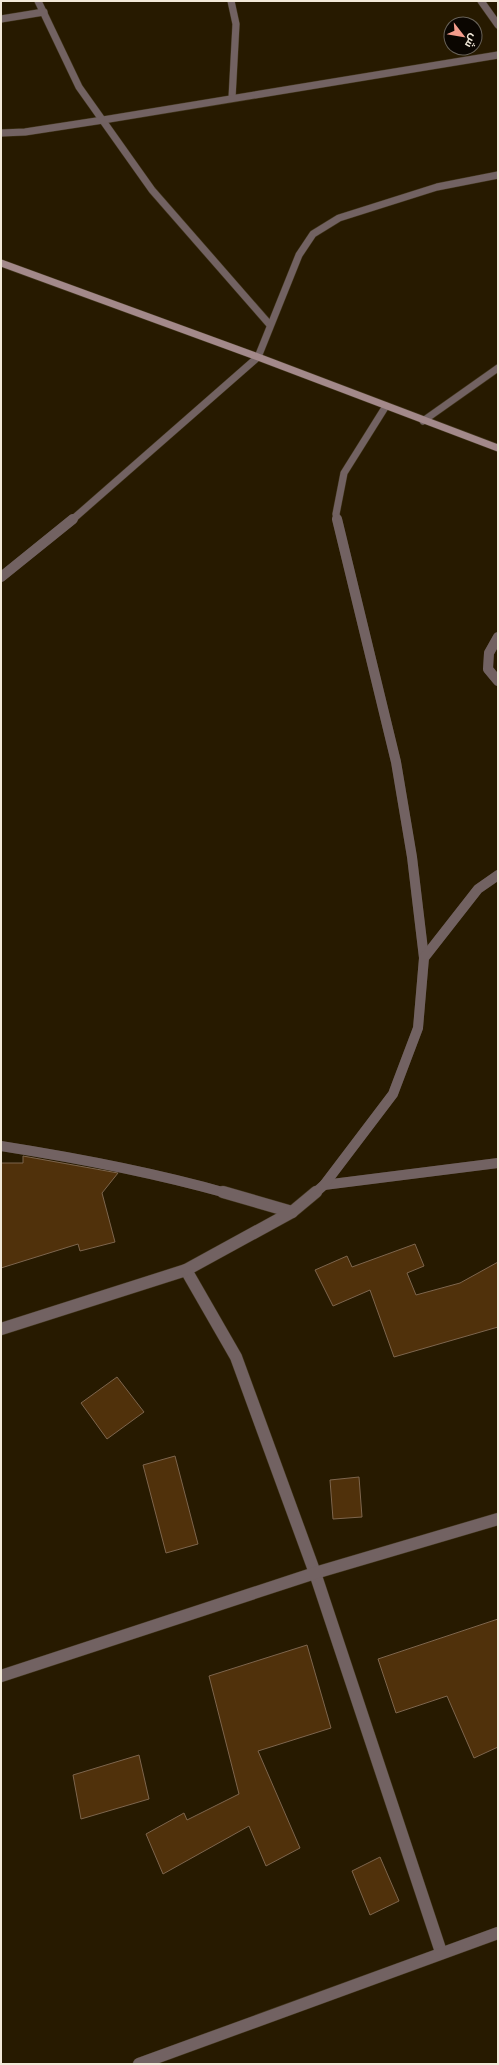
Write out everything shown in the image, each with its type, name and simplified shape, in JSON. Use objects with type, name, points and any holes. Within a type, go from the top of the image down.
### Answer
[{"type":"main road","points":[[1,263],[258,356],[423,421],[498,448]]},
{"type":"street","points":[[38,1],[79,87],[152,190],[270,325]]},
{"type":"street","points":[[231,1],[236,24],[232,98]]},
{"type":"street","points":[[481,1],[498,25]]},
{"type":"street","points":[[1,19],[44,12]]},
{"type":"street","points":[[1,133],[24,132],[103,120],[498,55]]},
{"type":"street","points":[[1,577],[55,536],[258,356],[299,255],[313,234],[339,218],[437,187],[498,175]]},
{"type":"street","points":[[423,421],[498,368]]},
{"type":"street","points":[[1,1329],[186,1270],[292,1212],[324,1185],[393,1094],[418,1028],[424,958],[412,857],[396,762],[373,660],[336,514],[344,473],[386,406]]},
{"type":"street","points":[[498,636],[489,653],[488,669],[498,681]]},
{"type":"street","points":[[424,958],[478,889],[498,875]]},
{"type":"street","points":[[1,1146],[78,1158],[188,1182],[292,1212]]},
{"type":"street","points":[[324,1185],[498,1162]]},
{"type":"street","points":[[186,1270],[236,1357],[315,1573],[441,1952]]},
{"type":"street","points":[[1,1676],[315,1573],[498,1519]]},
{"type":"street","points":[[139,2064],[498,1932]]},
{"type":"building","points":[[23,1156],[118,1173],[102,1193],[115,1242],[80,1251],[78,1244],[1,1268],[1,1163],[23,1163]]},
{"type":"building","points":[[415,1244],[424,1266],[407,1273],[416,1295],[460,1283],[498,1262],[498,1327],[394,1357],[370,1290],[333,1306],[315,1270],[347,1256],[352,1267]]},
{"type":"building","points":[[117,1377],[144,1412],[107,1439],[81,1403]]},
{"type":"building","points":[[175,1456],[198,1544],[166,1553],[143,1465]]},
{"type":"building","points":[[359,1477],[362,1517],[333,1519],[330,1480]]},
{"type":"building","points":[[498,1619],[498,1747],[474,1758],[447,1696],[396,1713],[378,1659]]},
{"type":"building","points":[[307,1645],[331,1728],[258,1751],[300,1848],[266,1866],[249,1826],[163,1874],[146,1834],[184,1813],[187,1820],[239,1794],[209,1676]]},
{"type":"building","points":[[139,1755],[149,1799],[81,1819],[73,1775]]},
{"type":"building","points":[[380,1857],[399,1901],[370,1915],[352,1871]]}]
